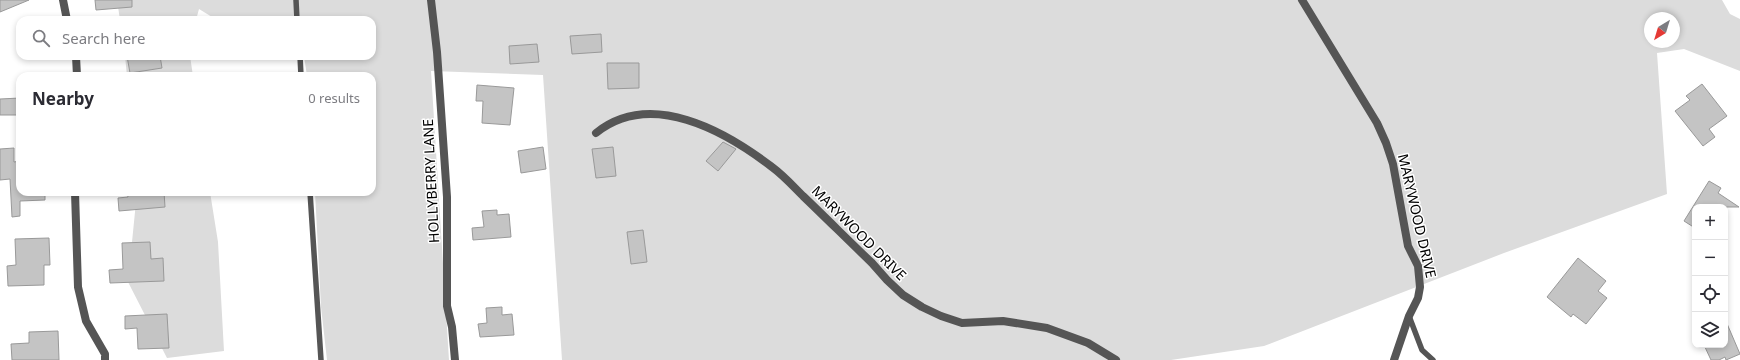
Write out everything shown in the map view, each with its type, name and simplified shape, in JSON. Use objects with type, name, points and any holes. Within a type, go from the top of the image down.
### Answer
[{"type":"street","points":[[62,0],[66,16]]},
{"type":"street","name":"HOLLYBERRY LANE","points":[[431,0],[437,52],[447,197],[447,306],[454,340],[455,360]]},
{"type":"street","name":"MARYWOOD DRIVE","points":[[1302,0],[1377,123],[1393,164],[1408,246],[1414,255],[1420,276],[1418,298],[1409,316],[1394,360]]},
{"type":"street","points":[[76,60],[77,72]]},
{"type":"street","name":"MARYWOOD DRIVE","points":[[596,133],[602,128],[621,119],[642,115],[664,114],[686,119],[726,136],[773,167],[872,263],[887,280],[903,295],[922,307],[941,316],[962,323],[1003,321],[1047,328],[1088,343],[1116,360]]},
{"type":"street","points":[[75,196],[78,288],[86,321],[105,354],[105,360]]},
{"type":"lane","points":[[296,0],[297,16]]},
{"type":"lane","points":[[300,60],[301,72]]},
{"type":"lane","points":[[310,196],[321,360]]},
{"type":"lane","points":[[1409,316],[1422,350],[1433,360]]},
{"type":"shaded area","points":[[117,0],[1722,0],[1730,14],[1740,19],[1740,71],[1684,49],[1657,53],[1667,194],[1504,253],[1264,346],[1171,360],[562,360],[543,75],[431,71],[449,360],[327,360],[321,307],[315,196],[376,196],[376,72],[306,72],[305,60],[376,60],[376,16],[210,16],[199,9],[197,16],[119,16]]},
{"type":"shaded area","points":[[125,60],[191,60],[192,72],[127,72]]},
{"type":"shaded area","points":[[137,196],[211,196],[218,242],[224,351],[167,358],[128,282]]},
{"type":"building","points":[[0,0],[29,0],[0,12]]},
{"type":"building","points":[[95,0],[132,0],[132,7],[96,10]]},
{"type":"building","points":[[601,34],[602,52],[572,54],[570,36]]},
{"type":"building","points":[[537,44],[539,62],[510,64],[509,46]]},
{"type":"building","points":[[128,60],[161,60],[162,68],[130,72]]},
{"type":"building","points":[[607,63],[639,63],[639,88],[608,89]]},
{"type":"building","points":[[1702,84],[1727,116],[1709,129],[1715,137],[1703,146],[1675,111],[1690,100],[1686,96]]},
{"type":"building","points":[[477,85],[514,88],[510,125],[482,123],[483,101],[476,101]]},
{"type":"building","points":[[16,98],[16,115],[0,115],[0,99]]},
{"type":"building","points":[[723,142],[736,149],[718,171],[706,161]]},
{"type":"building","points":[[543,147],[546,169],[521,173],[518,151]]},
{"type":"building","points":[[613,147],[616,176],[596,178],[592,149]]},
{"type":"building","points":[[14,148],[14,162],[16,162],[16,196],[45,196],[45,200],[20,201],[20,216],[12,217],[10,179],[0,180],[0,149]]},
{"type":"building","points":[[1709,181],[1721,188],[1718,193],[1739,207],[1728,207],[1728,204],[1695,204]]},
{"type":"building","points":[[164,196],[165,207],[119,211],[118,198]]},
{"type":"building","points":[[1692,208],[1692,226],[1684,221]]},
{"type":"building","points":[[497,210],[497,215],[509,214],[511,237],[473,240],[472,228],[484,227],[482,211]]},
{"type":"building","points":[[643,230],[647,262],[631,264],[627,232]]},
{"type":"building","points":[[49,238],[50,265],[44,265],[44,285],[8,286],[7,266],[16,265],[15,239]]},
{"type":"building","points":[[150,242],[151,259],[163,258],[164,281],[110,283],[109,270],[123,269],[122,243]]},
{"type":"building","points":[[1578,258],[1606,281],[1598,291],[1607,298],[1586,324],[1573,314],[1571,317],[1547,297]]},
{"type":"building","points":[[502,307],[502,315],[512,314],[514,335],[480,337],[478,324],[487,323],[486,308]]},
{"type":"building","points":[[167,314],[169,348],[138,349],[137,328],[125,329],[125,316]]},
{"type":"building","points":[[1728,326],[1740,354],[1726,360],[1725,357],[1719,360],[1711,360],[1705,348],[1728,348]]},
{"type":"building","points":[[58,331],[59,360],[12,360],[11,344],[29,343],[29,332]]}]
